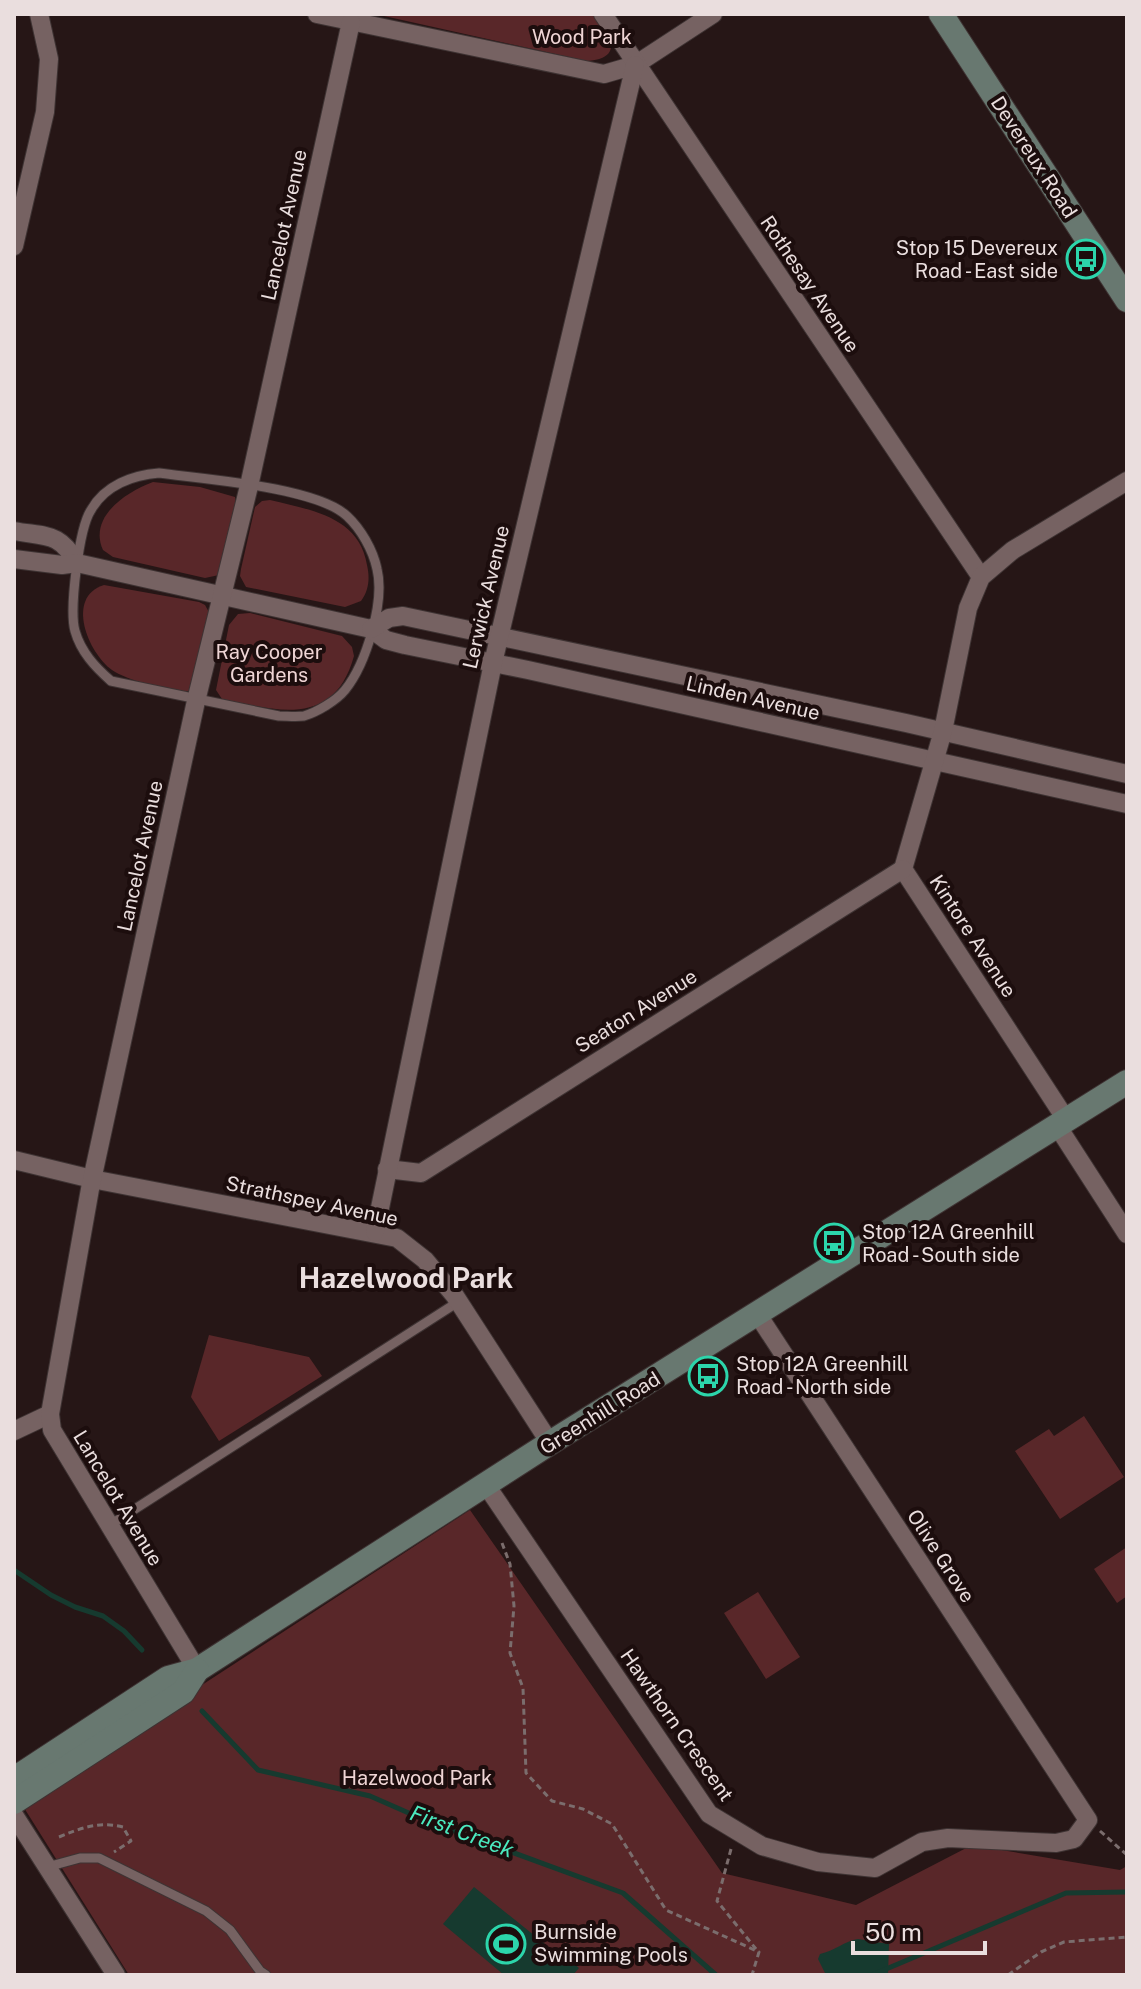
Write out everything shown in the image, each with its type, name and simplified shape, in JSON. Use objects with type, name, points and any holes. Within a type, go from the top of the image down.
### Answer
[{"type":"main road","name":"Devereux Road","points":[[941,14],[1127,300]]},
{"type":"main road","name":"Greenhill Road","points":[[14,1779],[168,1678],[197,1670],[550,1443],[1127,1082]]},
{"type":"main road","name":"Greenhill Road","points":[[14,1802],[183,1692],[197,1670]]},
{"type":"street","points":[[14,246],[45,112],[49,59],[39,14]]},
{"type":"street","points":[[317,14],[604,74],[635,65],[713,14]]},
{"type":"street","name":"Rothesay Avenue","points":[[603,14],[981,577]]},
{"type":"street","name":"Lancelot Avenue","points":[[197,1670],[52,1430],[50,1414],[92,1179],[196,701],[249,486],[351,22]]},
{"type":"street","name":"Lerwick Avenue","points":[[375,1232],[499,636],[635,65]]},
{"type":"street","points":[[981,577],[1013,550],[1127,481]]},
{"type":"street","name":"Linden Avenue","points":[[14,531],[59,539],[77,563]]},
{"type":"street","name":"Linden Avenue","points":[[14,559],[62,565],[77,563],[371,629],[394,642],[1127,804]]},
{"type":"street","name":"Kintore Avenue","points":[[981,577],[968,608],[936,762],[903,869],[1063,1124],[1127,1234]]},
{"type":"street","name":"Linden Avenue","points":[[371,629],[389,618],[403,616],[943,731],[1127,774]]},
{"type":"street","name":"Seaton Avenue","points":[[387,1169],[421,1173],[903,869]]},
{"type":"street","name":"Strathspey Avenue","points":[[14,1160],[92,1179],[397,1238],[425,1260],[458,1302],[550,1443]]},
{"type":"street","name":"Olive Grove","points":[[758,1315],[1088,1820]]},
{"type":"street","points":[[14,1431],[50,1414]]},
{"type":"street","name":"Hawthorn Crescent","points":[[486,1485],[709,1814],[762,1846],[818,1862],[875,1868],[922,1842],[948,1838],[1056,1843],[1074,1839],[1088,1820]]},
{"type":"street","points":[[14,1815],[116,1975]]},
{"type":"lane","points":[[159,473],[317,500],[345,514],[367,542],[378,570],[377,606],[358,672],[343,692],[321,708],[303,716],[279,716],[111,681],[93,665],[75,631],[72,608],[77,563],[90,510],[118,483],[137,475],[159,473]]},
{"type":"lane","points":[[110,1525],[458,1302]]},
{"type":"lane","points":[[47,1867],[80,1858],[99,1858],[206,1911],[230,1930],[266,1975]]},
{"type":"path","points":[[499,1534],[510,1564],[514,1606],[510,1653],[523,1688],[526,1773],[552,1801],[583,1809],[612,1824],[666,1910],[759,1952]]},
{"type":"path","points":[[1088,1820],[1127,1855]]},
{"type":"path","points":[[59,1837],[86,1826],[107,1823],[123,1827],[131,1841],[109,1854],[106,1862]]},
{"type":"path","points":[[736,1831],[717,1901],[759,1952]]},
{"type":"path","points":[[1008,1975],[1041,1952],[1064,1942],[1127,1937]]},
{"type":"path","points":[[752,1975],[759,1952]]},
{"type":"green space","name":"Wood Park","points":[[375,14],[596,14],[611,44],[606,55],[587,61]]},
{"type":"green space","points":[[153,482],[200,487],[235,497],[236,506],[219,575],[205,578],[113,557],[103,550],[101,527],[112,507]]},
{"type":"green space","name":"Ray Cooper Gardens","points":[[270,500],[330,518],[354,536],[367,565],[367,588],[361,601],[345,607],[246,587],[240,576],[255,507],[262,501]]},
{"type":"green space","name":"Ray Cooper Gardens","points":[[104,585],[205,605],[211,616],[190,691],[139,682],[119,674],[103,662],[89,639],[83,613],[85,601],[92,591]]},
{"type":"green space","name":"Ray Cooper Gardens","points":[[250,613],[342,636],[352,647],[354,656],[345,679],[333,695],[318,704],[283,710],[222,699],[216,690],[229,625],[238,614]]},
{"type":"green space","points":[[209,1335],[309,1357],[322,1376],[219,1441],[191,1397]]},
{"type":"green space","points":[[1084,1416],[1124,1477],[1060,1519],[1015,1451],[1049,1429],[1054,1436]]},
{"type":"green space","name":"Hazelwood Park","points":[[470,1510],[722,1873],[856,1905],[972,1845],[1120,1870],[1127,1866],[1127,1975],[129,1975],[21,1803]]},
{"type":"green space","points":[[1127,1547],[1127,1596],[1117,1603],[1094,1569]]},
{"type":"green space","points":[[758,1592],[800,1657],[766,1679],[724,1613]]},
{"type":"shaded area","name":"Burnside Swimming Pools","points":[[474,1887],[571,1965],[573,1963],[579,1968],[573,1975],[504,1975],[443,1924]]},
{"type":"shaded area","points":[[858,1939],[889,1944],[888,1975],[826,1975],[818,1959],[820,1954]]},
{"type":"waterway","name":"First Creek","points":[[14,1570],[51,1595],[103,1616],[124,1631],[142,1650]]},
{"type":"waterway","name":"First Creek","points":[[202,1711],[258,1770],[370,1796],[427,1821],[623,1893],[716,1975]]},
{"type":"waterway","name":"First Creek","points":[[872,1975],[1066,1893],[1127,1892]]},
{"type":"place","name":"Stop 15 Devereux Road - East side","points":[[1086,259]]},
{"type":"place","name":"Stop 12A Greenhill Road - South side","points":[[834,1243]]},
{"type":"place","name":"Stop 12A Greenhill Road - North side","points":[[708,1376]]},
{"type":"place","name":"Burnside Swimming Pools","points":[[506,1944]]},
{"type":"district","name":"Hazelwood Park","points":[[406,1278]]}]
